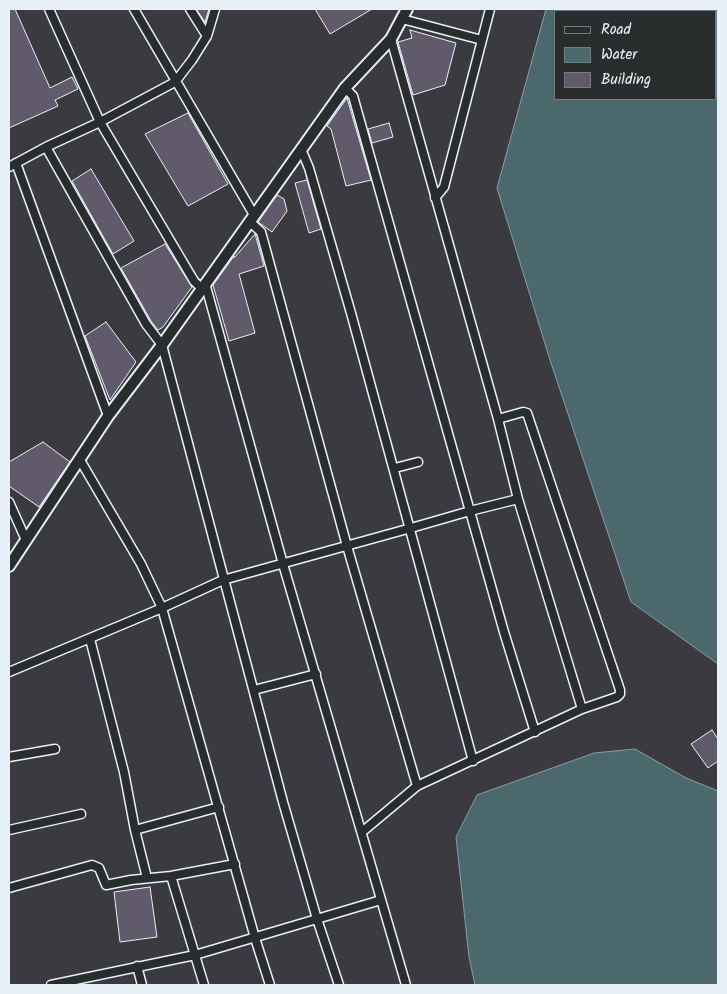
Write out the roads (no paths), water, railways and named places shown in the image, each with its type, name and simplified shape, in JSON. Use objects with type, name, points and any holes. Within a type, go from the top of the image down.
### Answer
[{"type":"street","points":[[49,9],[100,122],[194,281],[203,286],[406,985]]},
{"type":"street","points":[[134,9],[260,232],[347,546],[417,786]]},
{"type":"street","points":[[190,9],[207,36]]},
{"type":"street","points":[[108,416],[12,165],[100,122],[175,82],[207,36],[216,9]]},
{"type":"street","points":[[9,566],[108,416],[162,345],[346,88],[391,39],[407,9]]},
{"type":"street","points":[[435,198],[444,187],[490,9]]},
{"type":"street","points":[[402,19],[482,40]]},
{"type":"street","points":[[391,39],[498,419],[518,499],[582,709]]},
{"type":"street","points":[[346,88],[353,96],[504,632],[535,732]]},
{"type":"street","points":[[46,147],[146,324],[162,345],[283,802],[338,985]]},
{"type":"street","points":[[301,150],[309,168],[395,468],[474,760]]},
{"type":"street","points":[[362,832],[417,786],[582,709],[617,697],[620,694],[527,413],[523,412],[498,419]]},
{"type":"street","points":[[80,460],[141,564],[162,608],[270,985]]},
{"type":"street","points":[[395,468],[418,462]]},
{"type":"street","points":[[9,672],[90,639],[223,580],[470,510],[518,499]]},
{"type":"street","points":[[9,502],[26,540]]},
{"type":"street","points":[[90,639],[124,772],[135,830],[147,878]]},
{"type":"street","points":[[254,690],[316,674]]},
{"type":"street","points":[[9,757],[55,749]]},
{"type":"street","points":[[135,830],[219,807]]},
{"type":"street","points":[[9,830],[81,814]]},
{"type":"street","points":[[9,888],[92,865],[96,865],[99,868],[106,885],[171,876],[235,864]]},
{"type":"street","points":[[171,876],[204,985]]},
{"type":"street","points":[[52,985],[194,955],[381,900]]},
{"type":"street","points":[[137,966],[142,985]]},
{"type":"water","points":[[546,9],[718,9],[718,664],[631,602],[550,360],[497,188]]},
{"type":"water","points":[[635,749],[686,778],[718,791],[718,985],[475,985],[469,957],[456,837],[477,795],[594,753]]}]
